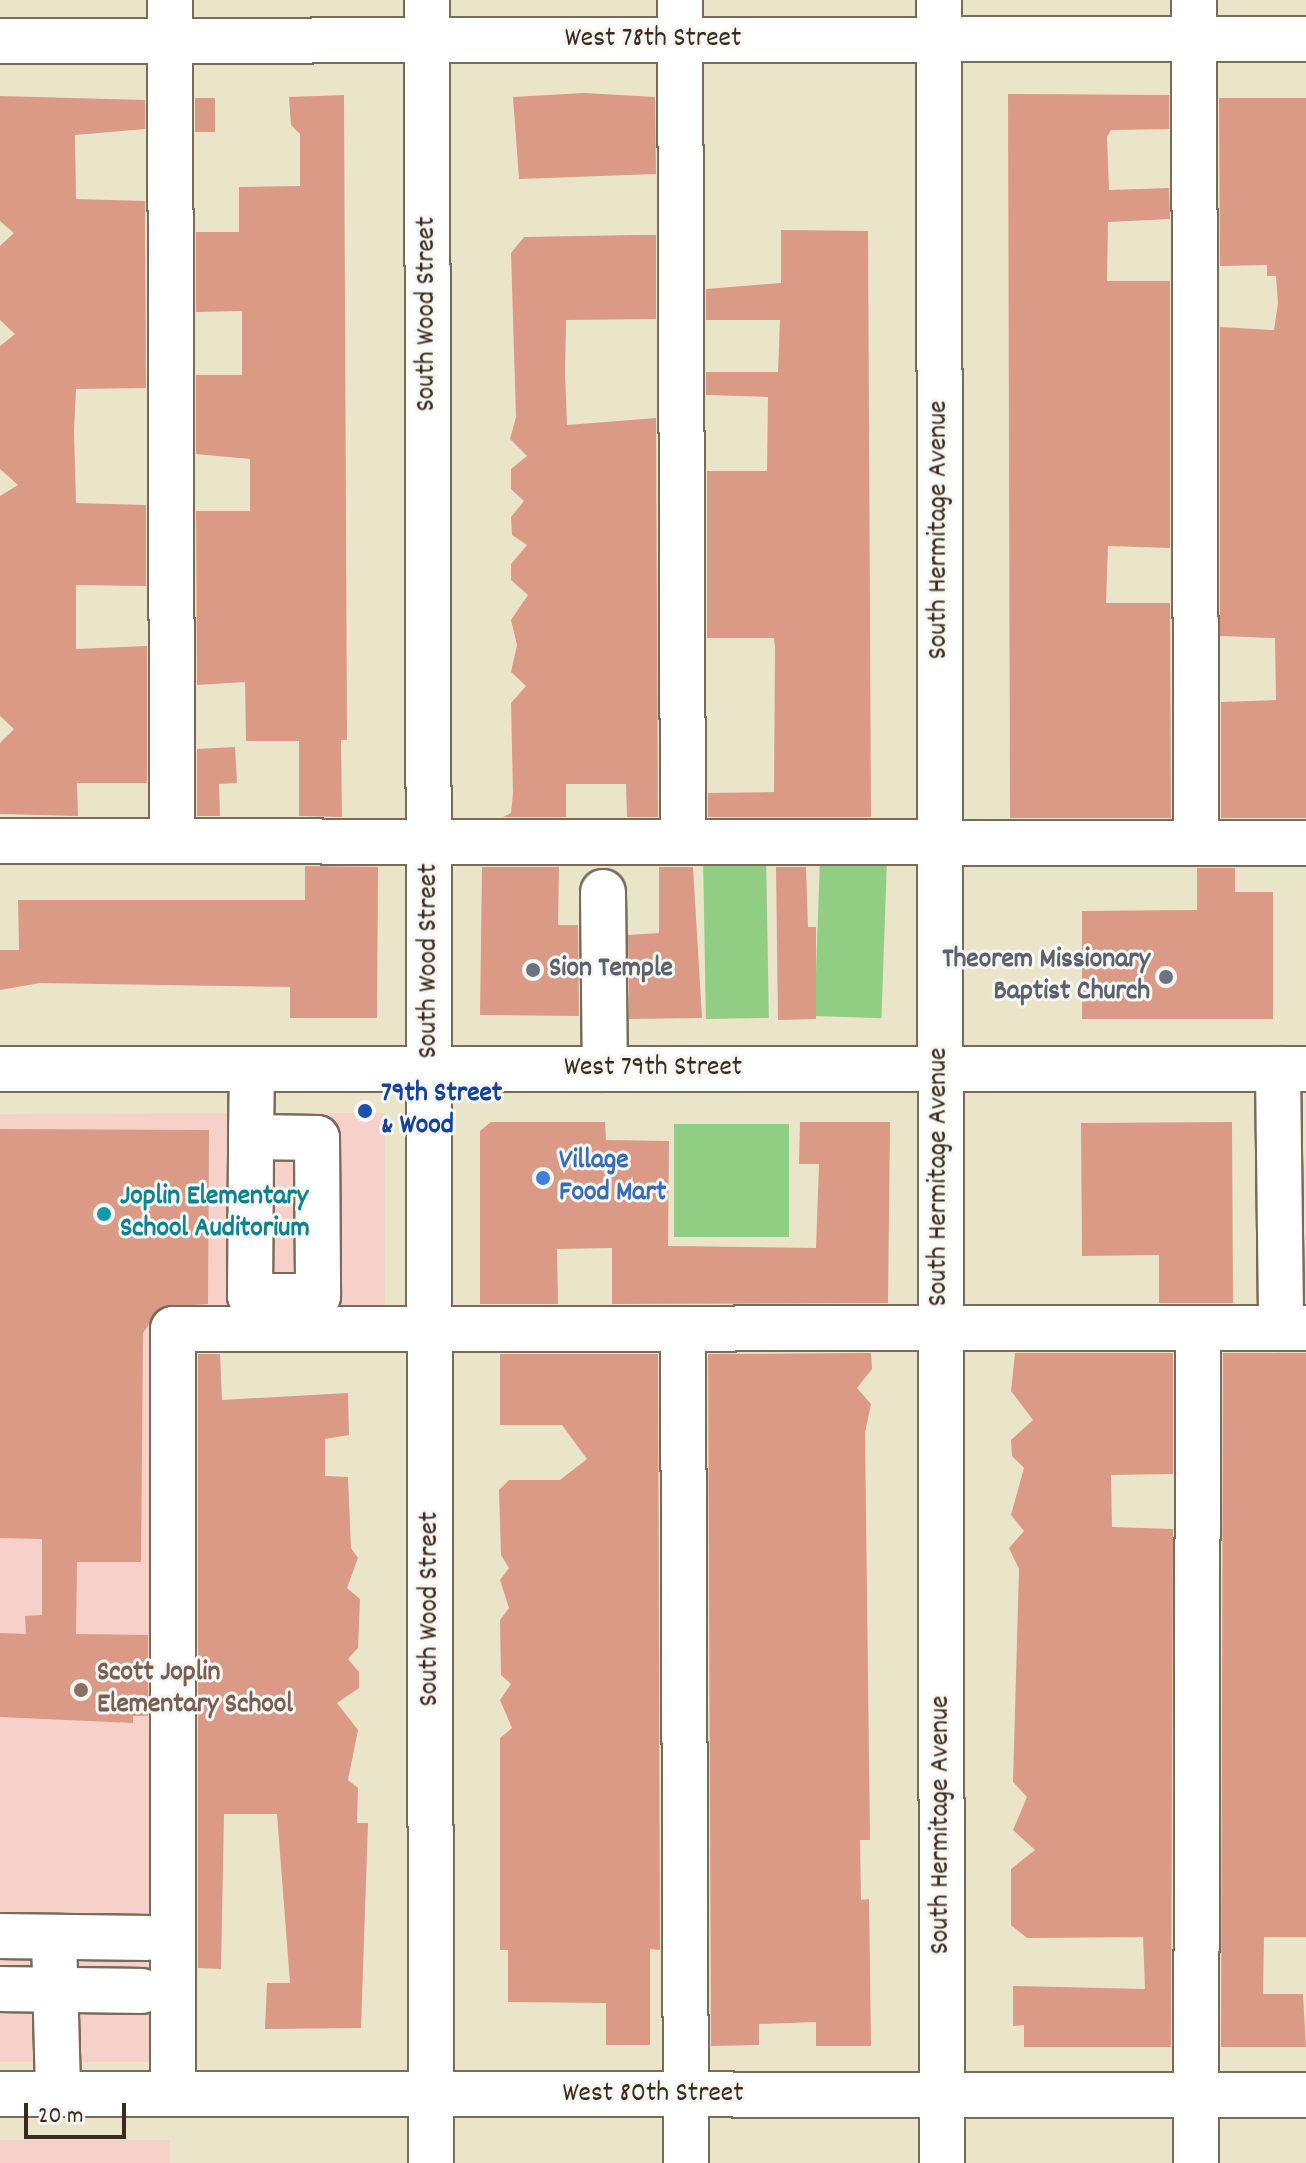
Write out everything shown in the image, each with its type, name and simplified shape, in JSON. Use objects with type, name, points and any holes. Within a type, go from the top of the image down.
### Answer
[{"type":"street","name":"West 78th Street","points":[[0,41],[170,20],[1194,20],[1306,39]]},
{"type":"street","points":[[170,20],[172,841]]},
{"type":"street","name":"South Wood Street","points":[[427,20],[431,2163]]},
{"type":"street","points":[[680,20],[683,842]]},
{"type":"street","name":"South Hermitage Avenue","points":[[939,20],[942,2163]]},
{"type":"street","points":[[1194,20],[1196,843]]},
{"type":"street","points":[[0,841],[1306,843]]},
{"type":"street","points":[[603,892],[605,1069]]},
{"type":"street","name":"West 79th Street","points":[[0,1069],[1292,1069]]},
{"type":"street","points":[[251,1137],[252,1069]]},
{"type":"street","points":[[173,2094],[173,1329],[1294,1328],[1292,1069]]},
{"type":"street","points":[[683,1329],[686,2163]]},
{"type":"street","points":[[1196,2163],[1198,1329]]},
{"type":"street","points":[[0,1936],[147,1938]]},
{"type":"street","points":[[54,1937],[58,2094]]},
{"type":"street","points":[[0,1989],[142,1991]]},
{"type":"street","name":"West 80th Street","points":[[0,2094],[1306,2095]]},
{"type":"shaded area","name":"Scott Joplin Elementary School","points":[[385,1113],[385,1318],[161,1318],[162,2062],[0,2062],[0,1114]]},
{"type":"shaded area","points":[[0,2140],[170,2140],[170,2163],[0,2163]]},
{"type":"green space","points":[[766,853],[769,1018],[706,1019],[703,854]]},
{"type":"green space","points":[[820,858],[887,860],[881,1018],[814,1016]]},
{"type":"green space","points":[[674,1124],[789,1124],[789,1237],[674,1237]]},
{"type":"building","points":[[584,93],[655,97],[656,174],[519,179],[513,97]]},
{"type":"building","points":[[1008,94],[1169,95],[1169,129],[1111,130],[1107,137],[1109,190],[1169,188],[1170,219],[1108,222],[1107,281],[1170,281],[1170,548],[1108,546],[1106,603],[1170,603],[1171,818],[1010,818]]},
{"type":"building","points":[[344,95],[347,740],[341,740],[342,817],[299,816],[299,741],[246,741],[245,682],[197,685],[196,511],[250,511],[250,459],[196,454],[196,375],[242,375],[242,311],[196,312],[196,232],[239,232],[239,187],[300,186],[300,134],[291,125],[289,97]]},
{"type":"building","points":[[0,96],[145,100],[145,129],[75,135],[76,199],[145,201],[146,388],[76,389],[76,503],[146,505],[146,586],[76,585],[76,649],[147,646],[147,783],[77,783],[78,816],[0,814],[0,743],[14,729],[0,716],[0,496],[18,485],[0,469],[0,346],[15,334],[0,320],[0,246],[14,233],[0,221]]},
{"type":"building","points":[[195,98],[215,98],[215,132],[195,132]]},
{"type":"building","points":[[1219,98],[1306,98],[1306,818],[1221,818],[1221,702],[1276,700],[1275,638],[1220,636],[1220,327],[1274,330],[1278,303],[1276,276],[1267,276],[1267,265],[1220,266]]},
{"type":"building","points":[[781,230],[868,231],[871,817],[708,817],[708,793],[774,792],[775,648],[774,638],[707,638],[707,471],[767,471],[768,397],[706,395],[706,372],[778,372],[780,320],[706,320],[706,289],[781,283]]},
{"type":"building","points":[[656,235],[656,319],[566,320],[565,373],[567,425],[656,418],[658,817],[627,817],[626,784],[566,784],[566,817],[503,817],[511,813],[513,793],[511,703],[526,686],[511,672],[517,645],[511,620],[528,595],[511,580],[511,564],[527,545],[512,535],[511,517],[524,501],[511,489],[511,469],[527,456],[510,439],[516,417],[511,253],[524,237]]},
{"type":"building","points":[[235,747],[237,783],[219,784],[220,816],[197,816],[197,749]]},
{"type":"building","points":[[305,866],[378,867],[377,1018],[290,1018],[290,987],[40,983],[0,990],[0,950],[19,950],[18,900],[305,900]]},
{"type":"building","name":"Sion Temple","points":[[482,867],[559,867],[558,925],[578,925],[579,1016],[480,1015]]},
{"type":"building","points":[[659,867],[693,867],[702,1018],[629,1019],[628,935],[659,933]]},
{"type":"building","points":[[776,867],[806,867],[808,927],[816,927],[816,1019],[778,1020]]},
{"type":"building","points":[[1197,868],[1235,868],[1235,892],[1273,892],[1273,1019],[1082,1019],[1082,911],[1197,910]]},
{"type":"building","points":[[491,1122],[605,1122],[606,1140],[669,1141],[668,1246],[816,1248],[819,1164],[799,1164],[800,1122],[890,1122],[888,1303],[612,1304],[612,1248],[557,1249],[558,1304],[480,1304],[480,1131]]},
{"type":"building","points":[[1232,1122],[1233,1303],[1159,1303],[1159,1255],[1082,1256],[1081,1123]]},
{"type":"building","points":[[0,1129],[209,1130],[208,1304],[161,1307],[143,1333],[141,1562],[77,1562],[76,1634],[148,1635],[148,1716],[133,1716],[133,1723],[0,1717],[0,1633],[26,1634],[25,1616],[42,1615],[42,1539],[0,1538]]},
{"type":"building","points":[[871,1353],[872,1369],[857,1388],[871,1404],[865,1433],[870,1840],[860,1840],[861,1900],[869,1899],[871,2046],[816,2046],[816,2022],[759,2024],[759,2045],[711,2046],[708,1354]]},
{"type":"building","points":[[1015,1353],[1173,1353],[1173,1474],[1111,1475],[1112,1527],[1173,1529],[1171,2047],[1024,2047],[1024,2025],[1013,2026],[1013,1986],[1145,1989],[1143,1937],[1027,1938],[1011,1925],[1011,1869],[1035,1850],[1013,1830],[1027,1797],[1013,1782],[1019,1569],[1009,1548],[1024,1531],[1011,1515],[1024,1468],[1012,1456],[1011,1440],[1033,1420],[1011,1391]]},
{"type":"building","points":[[1223,1353],[1306,1353],[1306,1937],[1264,1937],[1263,1994],[1303,1994],[1306,2047],[1221,2047]]},
{"type":"building","points":[[198,1354],[220,1354],[222,1400],[348,1393],[349,1435],[325,1439],[325,1476],[348,1477],[351,1548],[358,1558],[347,1588],[360,1599],[358,1648],[348,1659],[359,1672],[359,1688],[337,1703],[358,1730],[348,1780],[358,1788],[357,1823],[368,1823],[361,2028],[265,2029],[267,1983],[290,1983],[277,1814],[224,1814],[221,1969],[198,1968]]},
{"type":"building","points":[[500,1354],[658,1354],[660,1950],[650,1949],[650,2045],[606,2045],[606,2003],[508,2002],[508,1950],[500,1950],[500,1738],[512,1728],[500,1700],[511,1684],[501,1675],[500,1620],[509,1608],[500,1580],[509,1568],[501,1555],[499,1490],[509,1480],[560,1480],[587,1459],[562,1425],[500,1425]]},
{"type":"place","name":"Sion Temple","points":[[533,970]]},
{"type":"place","name":"Theorem Missionary Baptist Church","points":[[1166,977]]},
{"type":"place","name":"79th Street & Wood","points":[[365,1111]]},
{"type":"place","name":"Village Food Mart","points":[[543,1178]]},
{"type":"place","name":"Joplin Elementary School Auditorium","points":[[104,1214]]},
{"type":"place","name":"Scott Joplin Elementary School","points":[[81,1690]]}]
